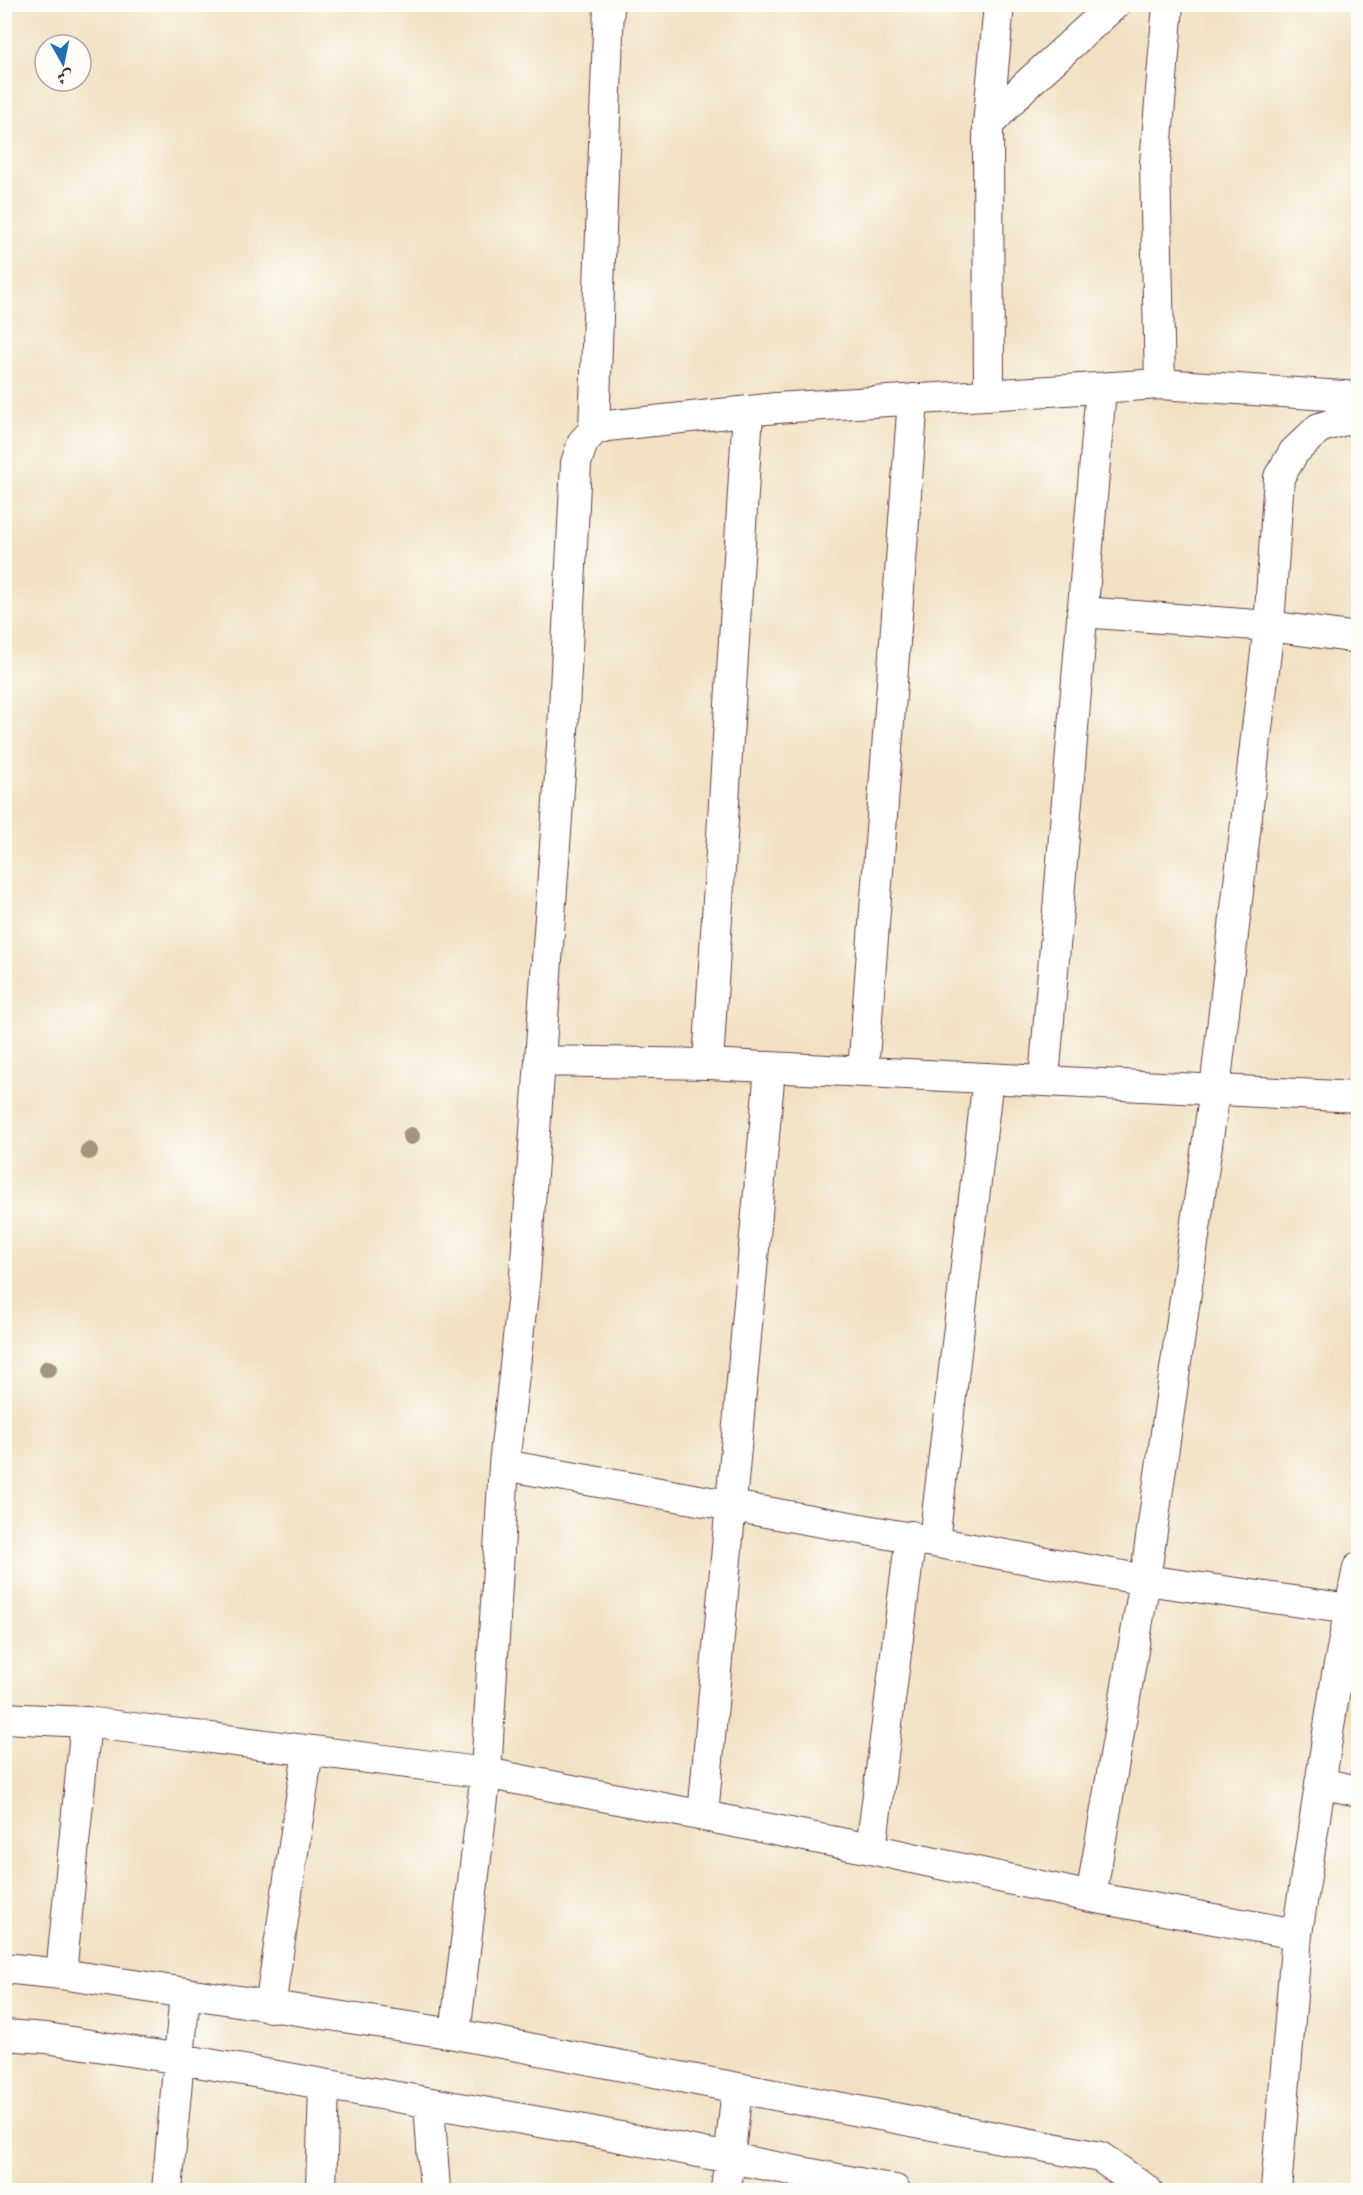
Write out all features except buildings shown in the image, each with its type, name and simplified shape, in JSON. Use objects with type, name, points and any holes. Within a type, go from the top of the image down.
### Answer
[{"type":"street","points":[[594,430],[609,4]]},
{"type":"street","points":[[989,395],[988,125],[999,4]]},
{"type":"street","points":[[988,125],[1024,87],[1115,4]]},
{"type":"street","points":[[1160,384],[1155,164],[1168,4]]},
{"type":"street","points":[[455,2034],[486,1773],[504,1465],[525,1275],[563,731],[576,463],[583,442],[594,430],[632,422],[913,399],[1160,384],[1359,397]]},
{"type":"street","points":[[1044,1080],[1101,388]]},
{"type":"street","points":[[863,1072],[913,399]]},
{"type":"street","points":[[708,1064],[748,411]]},
{"type":"street","points":[[1090,1897],[1145,1580],[1215,1089],[1269,626],[1279,477],[1294,452],[1319,428],[1359,416]]},
{"type":"street","points":[[1082,612],[1269,626],[1359,638]]},
{"type":"street","points":[[540,1061],[708,1064],[770,1069],[1044,1080],[1359,1097]]},
{"type":"street","points":[[703,1815],[770,1069]]},
{"type":"street","points":[[871,1849],[923,1538],[988,1078]]},
{"type":"street","points":[[504,1465],[923,1538],[1145,1580],[1350,1609]]},
{"type":"street","points":[[1276,2190],[1297,1934],[1320,1783],[1348,1677],[1350,1609],[1359,1568]]},
{"type":"street","points":[[4,1718],[86,1722],[486,1773],[871,1849],[1090,1897],[1297,1934]]},
{"type":"street","points":[[61,1974],[86,1722]]},
{"type":"street","points":[[270,2007],[308,1751]]},
{"type":"street","points":[[1320,1783],[1359,1791]]},
{"type":"street","points":[[4,1968],[61,1974],[455,2034],[1100,2157],[1147,2190]]},
{"type":"street","points":[[167,2190],[185,1993]]},
{"type":"street","points":[[4,2035],[46,2038],[180,2059],[574,2128],[896,2190]]},
{"type":"street","points":[[321,2190],[324,2085]]},
{"type":"street","points":[[726,2190],[737,2088]]},
{"type":"street","points":[[429,2104],[435,2190]]}]
